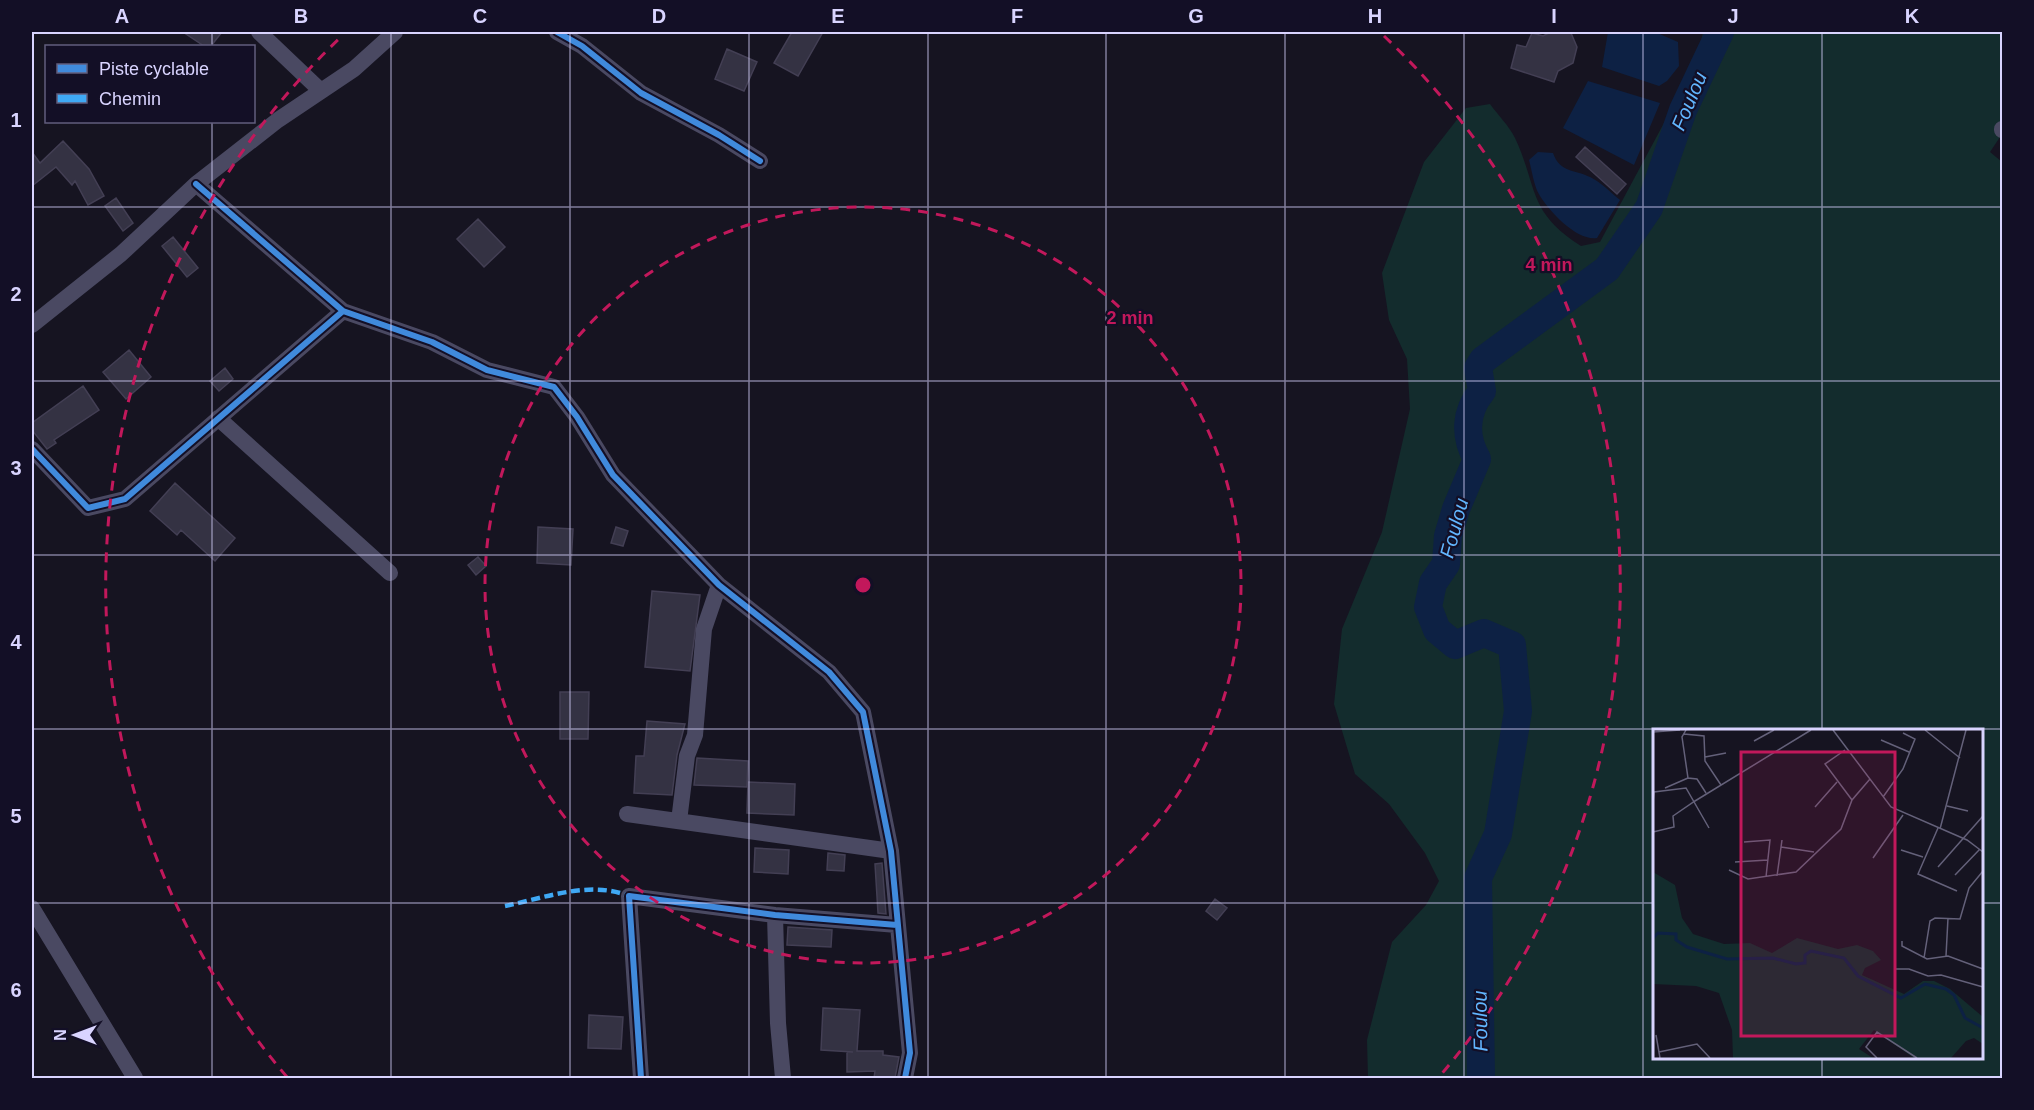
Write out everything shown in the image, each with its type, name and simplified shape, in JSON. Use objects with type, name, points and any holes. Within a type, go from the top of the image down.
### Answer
[{"type":"street","points":[[258,32],[321,90]]},
{"type":"street","points":[[32,325],[121,254],[196,184],[321,90],[354,69],[395,32]]},
{"type":"street","points":[[557,32],[582,46],[641,93],[719,135],[760,161]]},
{"type":"street","points":[[196,184],[343,311],[432,342],[488,370],[554,387],[577,417],[613,475],[719,585],[829,672],[863,712],[891,851],[910,1053],[905,1078]]},
{"type":"street","points":[[32,449],[88,508],[124,499],[343,311]]},
{"type":"street","points":[[218,418],[390,573]]},
{"type":"street","points":[[679,821],[687,756],[695,735],[704,628],[719,585]]},
{"type":"street","points":[[627,814],[891,851]]},
{"type":"street","points":[[641,1078],[629,896],[775,915],[897,925]]},
{"type":"street","points":[[32,908],[135,1078]]},
{"type":"street","points":[[775,915],[778,1023],[783,1078]]},
{"type":"green space","points":[[1703,32],[2002,32],[2002,134],[1990,152],[2002,162],[2002,1078],[1368,1078],[1367,1040],[1392,942],[1426,905],[1439,881],[1425,853],[1389,804],[1355,774],[1334,704],[1342,629],[1382,532],[1410,409],[1407,359],[1389,320],[1382,273],[1424,162],[1466,108],[1490,104],[1515,138],[1542,210],[1564,234],[1581,246],[1600,242],[1664,123],[1699,51]]},
{"type":"water","points":[[1608,32],[1655,32],[1678,42],[1679,66],[1667,81],[1659,86],[1602,67]]},
{"type":"water","points":[[1588,81],[1660,103],[1634,165],[1563,128]]},
{"type":"water","points":[[1538,152],[1553,153],[1559,164],[1568,170],[1594,179],[1620,200],[1597,238],[1589,238],[1573,231],[1558,218],[1540,196],[1529,160]]},
{"type":"building","points":[[183,32],[222,32],[212,45],[202,45]]},
{"type":"building","points":[[792,32],[823,32],[798,76],[774,63]]},
{"type":"building","points":[[1551,32],[1571,33],[1577,47],[1573,63],[1558,71],[1554,82],[1511,68],[1517,45],[1526,47],[1532,33],[1543,36]]},
{"type":"building","points":[[727,49],[757,62],[744,91],[715,79]]},
{"type":"building","points":[[63,141],[89,169],[104,196],[88,205],[75,181],[72,185],[56,167],[32,186],[32,152],[40,163]]},
{"type":"building","points":[[1585,147],[1626,184],[1617,194],[1576,157]]},
{"type":"building","points":[[116,198],[133,223],[123,231],[105,206]]},
{"type":"building","points":[[478,219],[505,247],[484,267],[457,239]]},
{"type":"building","points":[[173,237],[198,268],[187,277],[162,246]]},
{"type":"building","points":[[129,350],[151,377],[126,399],[103,372]]},
{"type":"building","points":[[225,368],[233,379],[219,391],[210,381]]},
{"type":"building","points":[[83,386],[99,410],[54,440],[56,443],[47,449],[32,430],[32,423]]},
{"type":"building","points":[[175,483],[235,538],[215,561],[181,530],[177,535],[150,511]]},
{"type":"building","points":[[538,527],[573,529],[571,565],[537,563]]},
{"type":"building","points":[[616,527],[628,531],[623,546],[611,543]]},
{"type":"building","points":[[478,557],[486,566],[476,575],[468,565]]},
{"type":"building","points":[[652,591],[700,595],[690,671],[645,667]]},
{"type":"building","points":[[560,692],[589,692],[588,739],[560,739]]},
{"type":"building","points":[[647,721],[685,724],[677,755],[672,795],[634,793],[636,756],[644,756]]},
{"type":"building","points":[[697,758],[748,761],[747,787],[694,785]]},
{"type":"building","points":[[748,782],[795,784],[794,815],[747,813]]},
{"type":"building","points":[[755,848],[789,850],[788,874],[754,872]]},
{"type":"building","points":[[828,853],[845,855],[844,871],[827,870]]},
{"type":"building","points":[[882,863],[886,914],[878,913],[875,864]]},
{"type":"building","points":[[1215,899],[1227,908],[1217,920],[1206,911]]},
{"type":"building","points":[[788,927],[832,930],[831,947],[787,945]]},
{"type":"building","points":[[823,1008],[860,1010],[857,1051],[883,1051],[883,1055],[899,1057],[895,1078],[874,1078],[875,1071],[847,1072],[847,1052],[853,1052],[821,1050]]},
{"type":"building","points":[[589,1015],[623,1017],[621,1049],[588,1048]]},
{"type":"waterway","name":"Foulou","points":[[1481,1078],[1478,878],[1498,834],[1518,711],[1512,645],[1484,633],[1455,645],[1437,630],[1428,607],[1433,583],[1446,564],[1448,536],[1456,509],[1477,459],[1470,442],[1468,424],[1472,407],[1482,391],[1478,368],[1483,360],[1607,269],[1649,208],[1683,110],[1720,32]]},
{"type":"marked path","points":[[505,906],[583,890],[614,892],[629,896]]},
{"type":"cycle path","points":[[557,32],[582,46],[641,93],[719,135],[760,161]]},
{"type":"cycle path","points":[[196,184],[343,311],[432,342],[487,370],[554,387],[577,417],[613,475],[719,585],[829,672],[863,712],[891,851],[910,1053],[905,1078]]},
{"type":"cycle path","points":[[32,449],[88,508],[125,499],[343,311]]},
{"type":"cycle path","points":[[641,1078],[629,896],[775,915],[897,925]]}]
